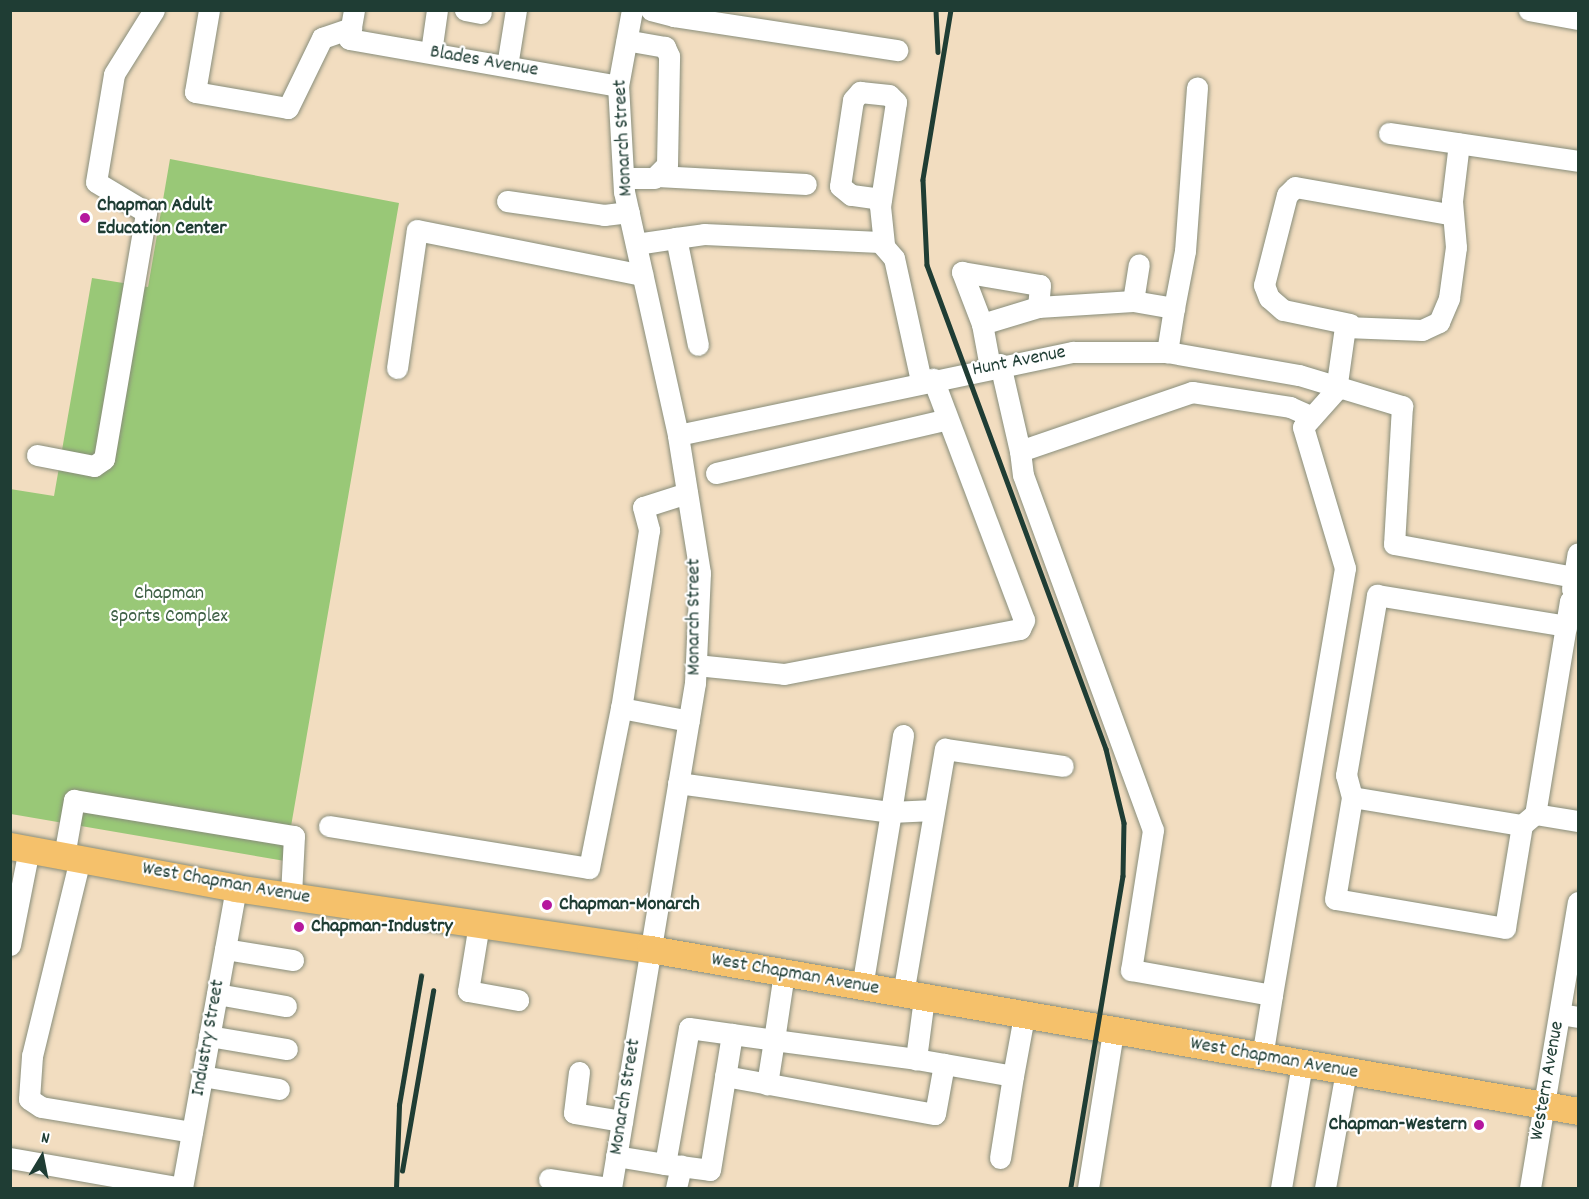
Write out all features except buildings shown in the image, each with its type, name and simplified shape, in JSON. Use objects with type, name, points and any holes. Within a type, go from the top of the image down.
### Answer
[{"type":"main road","name":"West Chapman Avenue","points":[[20,848],[236,888],[650,949],[1113,1032],[1578,1111]]},
{"type":"street","points":[[37,455],[94,465],[104,459],[146,212],[96,182],[114,74],[154,10]]},
{"type":"street","points":[[209,10],[195,92],[288,108],[322,38],[352,26]]},
{"type":"street","points":[[431,52],[437,10]]},
{"type":"street","points":[[507,66],[516,10]]},
{"type":"street","name":"Monarch Street","points":[[610,1188],[689,721],[696,665],[700,573],[678,435],[629,212],[624,178],[618,86],[632,10]]},
{"type":"street","points":[[651,10],[897,50]]},
{"type":"street","points":[[1529,10],[1578,19]]},
{"type":"street","name":"Blades Avenue","points":[[352,26],[431,52],[618,86]]},
{"type":"street","points":[[627,40],[665,47],[669,56],[667,165],[657,176]]},
{"type":"street","points":[[1167,352],[1185,251],[1197,87]]},
{"type":"street","points":[[696,665],[784,674],[1020,629],[1024,620],[927,380],[894,258],[884,245],[880,199],[896,102],[889,95],[860,92],[853,100],[840,186],[851,195],[880,199]]},
{"type":"street","points":[[1389,133],[1578,161]]},
{"type":"street","points":[[1453,215],[1295,187],[1287,195],[1264,285],[1269,298],[1283,310],[1350,324],[1422,330],[1439,322],[1449,298],[1456,247],[1453,215],[1459,143]]},
{"type":"street","points":[[624,178],[657,176],[806,184]]},
{"type":"street","points":[[507,201],[604,215],[629,212]]},
{"type":"street","points":[[397,368],[417,230],[643,275]]},
{"type":"street","points":[[636,244],[727,234],[853,238],[884,245]]},
{"type":"street","points":[[676,238],[698,345]]},
{"type":"street","points":[[1133,301],[1139,264]]},
{"type":"street","points":[[1038,307],[1040,285],[962,272],[995,365],[1020,451],[1023,475],[1153,830],[1131,970],[1272,995]]},
{"type":"street","points":[[982,324],[1038,307],[1133,301],[1174,308]]},
{"type":"street","points":[[1263,1057],[1345,568],[1303,427],[1336,390],[1344,330],[1350,324]]},
{"type":"street","name":"Hunt Avenue","points":[[678,435],[995,365],[1073,352],[1167,352],[1299,375],[1336,390],[1402,406],[1394,544],[1574,577]]},
{"type":"street","points":[[1020,451],[1192,392],[1290,407],[1312,417]]},
{"type":"street","points":[[716,473],[944,420]]},
{"type":"street","points":[[329,826],[589,868],[621,708],[649,530],[643,507],[687,493]]},
{"type":"street","points":[[1566,626],[1377,595],[1346,775],[1352,797],[1335,899],[1505,927],[1529,819],[1566,626],[1574,602],[1574,577],[1578,553]]},
{"type":"street","points":[[621,708],[689,721]]},
{"type":"street","points":[[862,987],[903,735]]},
{"type":"street","points":[[916,1059],[914,996],[933,810],[945,749],[1063,766]]},
{"type":"street","points":[[678,783],[891,812],[933,810]]},
{"type":"street","points":[[1352,797],[1529,819],[1578,821]]},
{"type":"street","points":[[192,1132],[41,1107],[29,1100],[32,1056],[72,857],[74,800],[294,836],[291,896]]},
{"type":"street","points":[[10,945],[20,848]]},
{"type":"street","name":"Industry Street","points":[[182,1188],[236,888]]},
{"type":"street","name":"Western Avenue","points":[[1530,1188],[1544,1105],[1569,1016],[1578,902]]},
{"type":"street","points":[[479,924],[468,991],[518,999]]},
{"type":"street","points":[[225,949],[292,960]]},
{"type":"street","points":[[766,1084],[784,973]]},
{"type":"street","points":[[217,994],[285,1006]]},
{"type":"street","points":[[1000,1158],[1024,1016]]},
{"type":"street","points":[[676,1188],[673,1165],[690,1028],[916,1059],[1013,1076]]},
{"type":"street","points":[[1088,1188],[1113,1032]]},
{"type":"street","points":[[616,1156],[710,1170],[732,1034]]},
{"type":"street","points":[[209,1036],[287,1049]]},
{"type":"street","points":[[725,1076],[935,1114],[944,1064]]},
{"type":"street","points":[[1281,1188],[1302,1064]]},
{"type":"street","points":[[1325,1188],[1346,1071]]},
{"type":"street","points":[[579,1072],[573,1113],[622,1121]]},
{"type":"street","points":[[202,1076],[279,1089]]},
{"type":"street","points":[[10,1158],[182,1188]]},
{"type":"street","points":[[549,1179],[610,1188]]},
{"type":"green space","name":"Chapman Sports Complex","points":[[170,159],[399,203],[285,861],[11,814],[10,489],[54,496],[92,278],[148,287]]},
{"type":"railway","points":[[936,10],[938,52]]},
{"type":"railway","points":[[951,10],[923,180],[927,265],[1106,749],[1124,823],[1123,876],[1071,1188]]},
{"type":"railway","points":[[396,1188],[399,1105],[421,976]]},
{"type":"railway","points":[[402,1171],[433,991]]},
{"type":"place","name":"Chapman Adult Education Center","points":[[85,218]]},
{"type":"place","name":"Chapman-Monarch","points":[[547,905]]},
{"type":"place","name":"Chapman-Industry","points":[[299,927]]},
{"type":"place","name":"Chapman-Western","points":[[1479,1125]]}]
